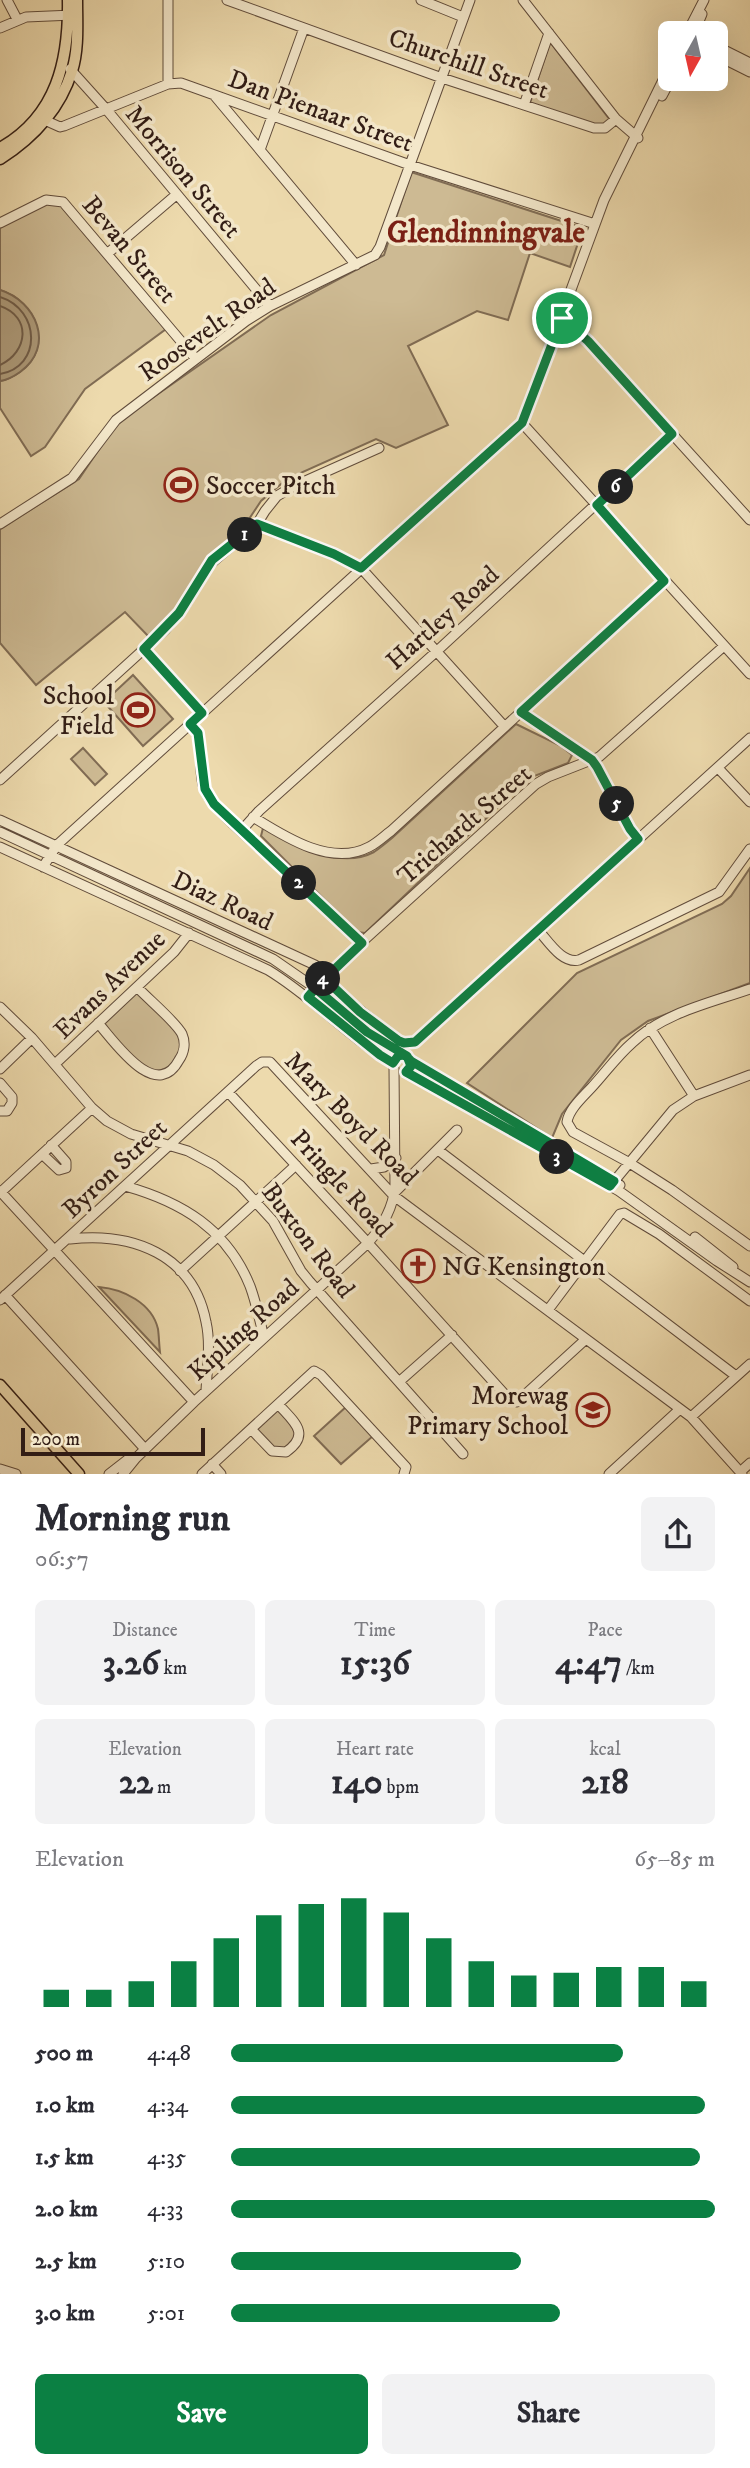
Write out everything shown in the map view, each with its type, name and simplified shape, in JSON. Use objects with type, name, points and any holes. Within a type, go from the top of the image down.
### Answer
[{"type":"main road","points":[[68,0],[73,15]]},
{"type":"main road","points":[[0,148],[41,119],[59,100],[68,68],[77,0]]},
{"type":"main road","points":[[0,159],[33,134],[41,119]]},
{"type":"main road","points":[[0,1385],[72,1474]]},
{"type":"main road","points":[[0,1394],[72,1474]]},
{"type":"street","points":[[7,0],[17,19]]},
{"type":"street","points":[[41,119],[64,126],[169,84],[168,0]]},
{"type":"street","name":"Churchill Street","points":[[227,0],[442,78],[599,129],[617,119]]},
{"type":"street","points":[[421,0],[463,17]]},
{"type":"street","name":"Roosevelt Road","points":[[0,524],[72,478],[116,420],[270,306],[372,258],[380,247],[470,0]]},
{"type":"street","points":[[523,0],[617,119],[637,134]]},
{"type":"street","points":[[696,21],[706,0]]},
{"type":"street","points":[[0,28],[17,19],[33,16],[73,15]]},
{"type":"street","points":[[260,150],[304,28]]},
{"type":"street","points":[[524,105],[549,33]]},
{"type":"street","points":[[728,52],[750,63]]},
{"type":"street","points":[[728,61],[750,72]]},
{"type":"street","name":"Morrison Street","points":[[68,68],[106,109],[270,306]]},
{"type":"street","name":"Dan Pienaar Street","points":[[169,84],[181,83],[410,165],[595,224]]},
{"type":"street","points":[[43,867],[57,845],[522,423],[613,180],[658,91]]},
{"type":"street","points":[[637,134],[664,91]]},
{"type":"street","points":[[213,94],[356,265]]},
{"type":"street","points":[[107,254],[176,195]]},
{"type":"street","name":"Bevan Street","points":[[0,223],[42,202],[58,200],[67,205],[196,359]]},
{"type":"street","points":[[562,318],[588,341],[750,520]]},
{"type":"street","points":[[522,423],[749,671]]},
{"type":"street","name":"Hartley Road","points":[[241,831],[253,817],[438,651],[672,434]]},
{"type":"street","points":[[0,780],[144,649],[179,613],[212,560],[257,524],[270,503],[285,491],[379,448]]},
{"type":"street","points":[[257,524],[334,554],[361,568],[504,726]]},
{"type":"street","points":[[253,817],[318,850],[337,854],[361,850],[391,831],[664,581]]},
{"type":"street","name":"Trichardt Street","points":[[308,997],[324,978],[536,784],[604,753],[724,646]]},
{"type":"street","points":[[144,649],[202,713]]},
{"type":"street","points":[[521,712],[592,760],[638,839]]},
{"type":"street","points":[[190,724],[198,733],[200,741],[205,789],[225,816],[362,943]]},
{"type":"street","points":[[750,738],[538,930],[564,958],[579,960],[719,892],[750,849]]},
{"type":"street","points":[[718,768],[750,802]]},
{"type":"street","name":"Diaz Road","points":[[0,820],[310,963],[360,1012],[399,1041],[410,1043],[418,1039],[538,930]]},
{"type":"street","name":"Diaz Road","points":[[0,832],[258,951],[315,988],[367,1032],[612,1184],[750,1283]]},
{"type":"street","name":"Diaz Road","points":[[0,846],[268,970],[308,997],[394,1066]]},
{"type":"street","name":"Evans Avenue","points":[[55,1064],[183,943],[189,933]]},
{"type":"street","points":[[98,1023],[141,1070],[159,1074],[173,1068],[183,1050],[182,1034],[137,987]]},
{"type":"street","points":[[750,989],[683,1012],[650,1028],[632,1042],[569,1114],[567,1122],[573,1132],[672,1190],[750,1246]]},
{"type":"street","name":"Buxton Road","points":[[0,1007],[32,1038],[92,1108],[107,1121],[131,1134],[169,1144],[214,1165],[257,1201],[316,1290],[463,1454]]},
{"type":"street","points":[[650,1028],[694,1096]]},
{"type":"street","points":[[0,1069],[32,1038]]},
{"type":"street","points":[[398,1056],[407,1058],[410,1068],[404,1074],[394,1066],[398,1056]]},
{"type":"street","name":"Mary Boyd Road","points":[[256,1066],[264,1061],[272,1063],[394,1194],[691,1417],[739,1470]]},
{"type":"street","name":"Byron Street","points":[[3,1298],[256,1066]]},
{"type":"street","name":"Kipling Road","points":[[123,1474],[145,1449],[368,1242],[382,1225],[394,1194],[394,1066]]},
{"type":"street","name":"Diaz Road","points":[[404,1074],[418,1078],[612,1184]]},
{"type":"street","name":"Kipling Road","points":[[396,1090],[404,1074]]},
{"type":"street","points":[[612,1184],[673,1110],[694,1096],[750,1074]]},
{"type":"street","points":[[0,1083],[12,1097],[12,1103],[7,1111],[0,1111]]},
{"type":"street","name":"Pringle Road","points":[[228,1092],[508,1398]]},
{"type":"street","points":[[92,1108],[0,1191],[194,1402]]},
{"type":"street","name":"Kipling Road","points":[[394,1194],[457,1130]]},
{"type":"street","points":[[42,1154],[57,1169],[66,1168],[66,1161],[51,1145]]},
{"type":"street","points":[[438,1150],[736,1376]]},
{"type":"street","points":[[371,1169],[384,1167],[396,1158]]},
{"type":"street","points":[[180,1272],[296,1165]]},
{"type":"street","points":[[125,1186],[168,1199],[197,1218],[232,1252],[246,1277],[264,1338]]},
{"type":"street","points":[[548,1310],[622,1213],[632,1216],[750,1301]]},
{"type":"street","points":[[69,1239],[108,1237],[134,1242],[163,1256],[180,1272],[198,1298],[206,1320],[206,1391]]},
{"type":"street","points":[[3,1298],[145,1449]]},
{"type":"street","points":[[400,1381],[452,1335]]},
{"type":"street","points":[[517,1402],[586,1339]]},
{"type":"street","points":[[691,1417],[750,1364]]},
{"type":"street","points":[[202,1474],[314,1371],[321,1375],[405,1471]]},
{"type":"street","points":[[251,1429],[272,1451],[286,1452],[296,1445],[298,1427],[278,1404]]},
{"type":"street","points":[[609,1474],[680,1409]]},
{"type":"street","name":"Kipling Road","points":[[109,1474],[127,1460],[136,1458]]},
{"type":"street","points":[[726,1474],[750,1463]]},
{"type":"street","points":[[212,1464],[221,1474]]},
{"type":"street","points":[[0,1469],[16,1474]]},
{"type":"shaded area","points":[[550,42],[610,120],[600,127],[530,103]]},
{"type":"shaded area","points":[[411,172],[583,228],[570,267],[530,253],[508,320],[477,311],[408,346],[448,425],[396,448],[376,439],[287,479],[261,501],[245,525],[205,561],[175,610],[150,638],[125,612],[36,685],[0,643],[0,529],[79,479],[112,430],[125,417],[271,315],[384,255]]},
{"type":"shaded area","points":[[46,203],[59,203],[166,329],[85,389],[45,447],[31,456],[0,408],[0,381],[20,372],[31,362],[39,338],[37,326],[23,304],[0,290],[0,227]]},
{"type":"shaded area","name":"School Field","points":[[133,675],[173,719],[143,746],[104,702]]},
{"type":"shaded area","points":[[516,724],[561,746],[572,755],[568,763],[529,778],[365,933],[357,932],[261,836],[263,828],[317,853],[332,857],[360,857],[374,852]]},
{"type":"shaded area","points":[[83,748],[107,774],[95,785],[71,759]]},
{"type":"shaded area","points":[[750,868],[750,983],[648,1021],[621,1040],[562,1114],[552,1138],[467,1083],[577,973],[722,904],[731,896]]},
{"type":"shaded area","points":[[136,993],[166,1019],[179,1036],[180,1052],[176,1060],[164,1069],[148,1070],[140,1066],[104,1024]]},
{"type":"shaded area","points":[[99,1287],[127,1294],[150,1312],[158,1329],[160,1352]]},
{"type":"shaded area","points":[[347,1406],[373,1436],[341,1464],[314,1436]]},
{"type":"shaded area","points":[[279,1410],[297,1428],[296,1441],[286,1450],[273,1449],[256,1429],[274,1411]]},
{"type":"water","points":[[0,290],[13,296],[32,314],[39,338],[31,361],[20,372],[0,381]]},
{"type":"place","name":"Soccer Pitch","points":[[181,485]]},
{"type":"place","name":"School Field","points":[[138,710]]},
{"type":"place","name":"NG Kensington","points":[[418,1266]]},
{"type":"place","name":"Morewag Primary School","points":[[593,1410]]},
{"type":"district","name":"Glendinningvale","points":[[486,232]]},
{"type":"route","points":[[562,318],[522,423],[361,568],[353,562],[257,524],[212,560],[186,604],[144,649],[202,713],[190,724],[198,733],[203,782],[214,804],[362,943],[324,978],[315,988],[367,1032],[407,1056],[411,1066],[406,1072],[610,1186],[614,1181],[411,1061],[407,1056],[398,1056],[393,1063],[380,1055],[308,997],[315,988],[324,978],[360,1012],[399,1041],[415,1042],[638,839],[592,760],[521,712],[664,581],[597,505],[672,434],[588,341],[562,318]]}]
